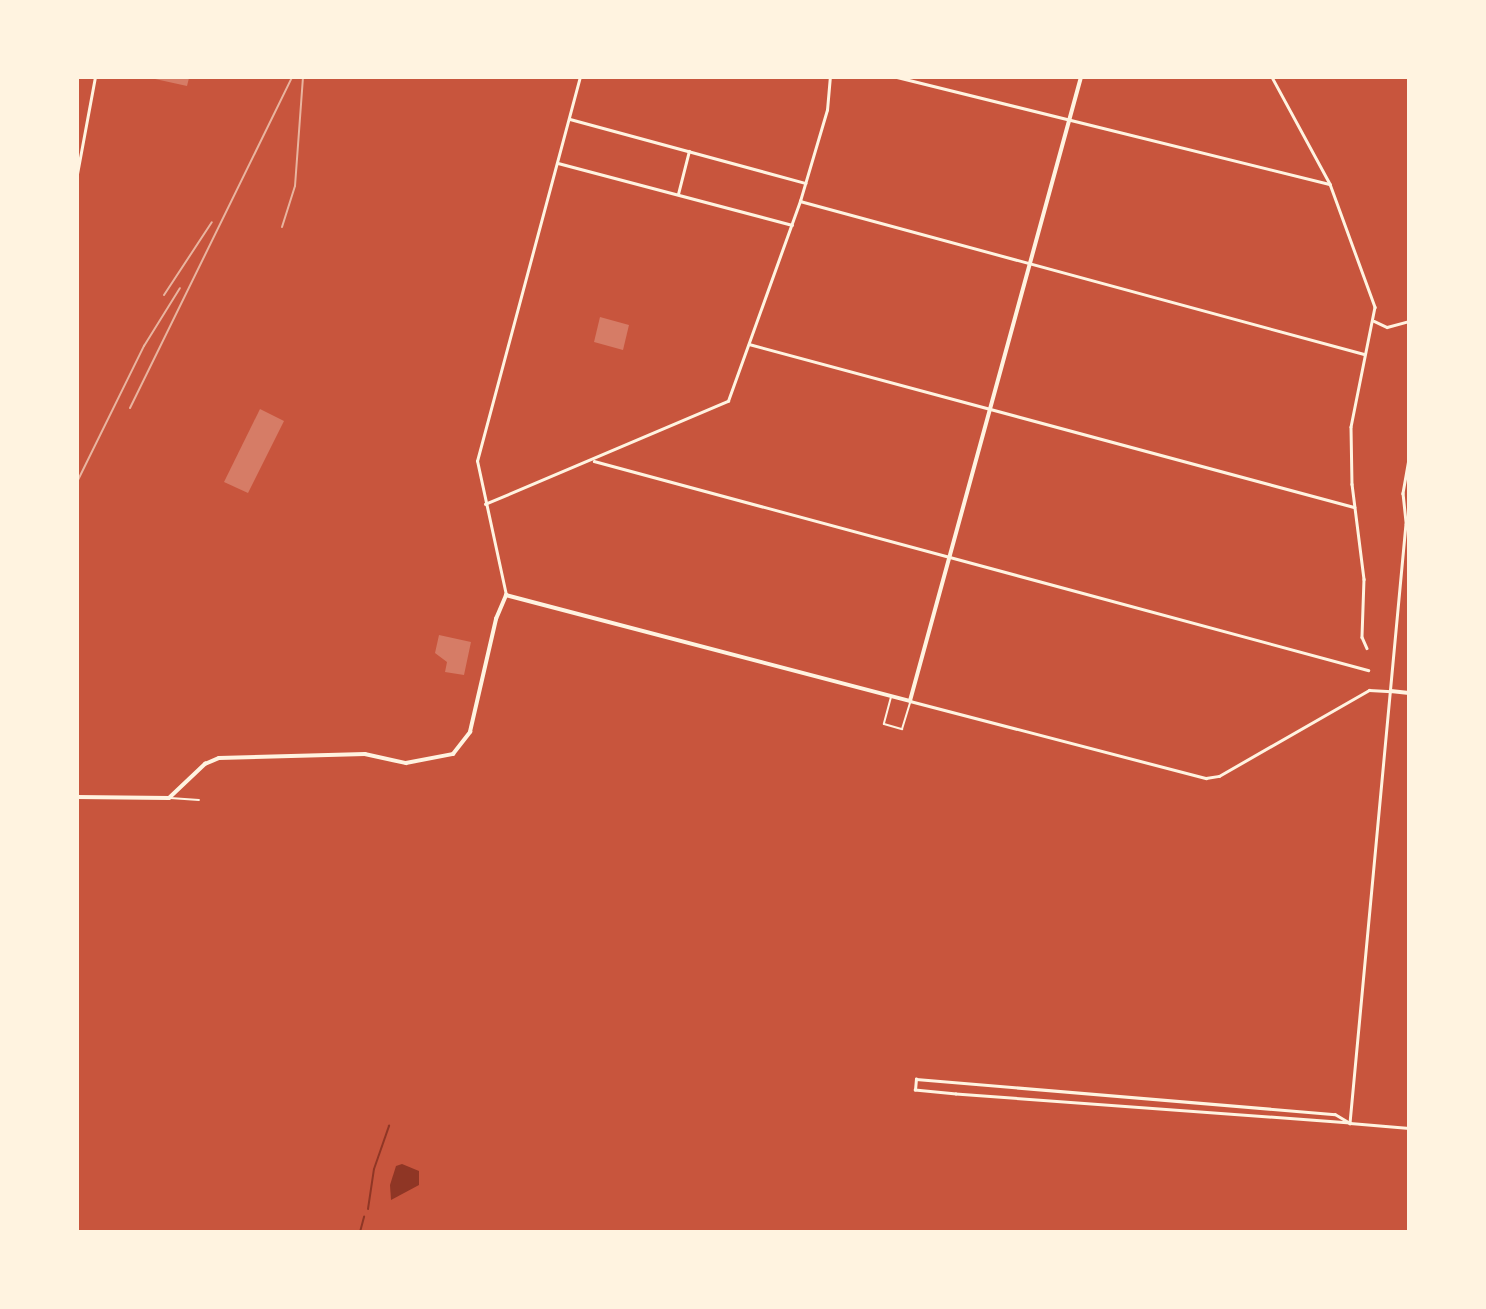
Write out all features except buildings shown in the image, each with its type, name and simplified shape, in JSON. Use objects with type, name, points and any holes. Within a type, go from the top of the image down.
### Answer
[{"type":"street","points":[[77,174],[95,77]]},
{"type":"street","points":[[77,797],[169,798],[205,764],[219,758],[365,754],[406,763],[453,754],[470,732],[496,619],[506,595],[477,467],[580,77]]},
{"type":"street","points":[[485,504],[594,461],[725,404],[800,201],[827,110],[831,77]]},
{"type":"street","points":[[897,77],[1331,184]]},
{"type":"street","points":[[910,701],[1081,77]]},
{"type":"street","points":[[1272,77],[1331,184],[1375,307],[1351,423],[1354,507],[1364,579],[1362,637],[1367,648]]},
{"type":"street","points":[[570,119],[805,183]]},
{"type":"street","points":[[678,194],[689,151]]},
{"type":"street","points":[[558,163],[792,225]]},
{"type":"street","points":[[800,201],[1364,354]]},
{"type":"street","points":[[1374,321],[1387,327],[1409,321]]},
{"type":"street","points":[[749,344],[1354,507]]},
{"type":"street","points":[[1350,1123],[1406,524],[1403,493],[1409,459]]},
{"type":"street","points":[[594,461],[1368,670]]},
{"type":"street","points":[[1406,524],[1409,516]]},
{"type":"street","points":[[506,595],[1206,778],[1219,776],[1369,690],[1409,693]]},
{"type":"street","points":[[1350,1123],[1335,1114],[916,1079],[915,1090],[1409,1128]]},
{"type":"lane","points":[[891,696],[884,724],[902,729],[910,701]]},
{"type":"lane","points":[[169,798],[199,800]]},
{"type":"shaded area","points":[[402,1164],[419,1171],[419,1185],[391,1200],[390,1185],[396,1166]]},
{"type":"waterway","points":[[368,1209],[374,1169],[389,1126]]},
{"type":"waterway","points":[[360,1232],[364,1217]]},
{"type":"railway","points":[[130,408],[292,77]]},
{"type":"railway","points":[[282,227],[295,186],[303,77]]},
{"type":"railway","points":[[164,295],[212,222]]},
{"type":"railway","points":[[77,482],[144,346],[180,288]]}]
